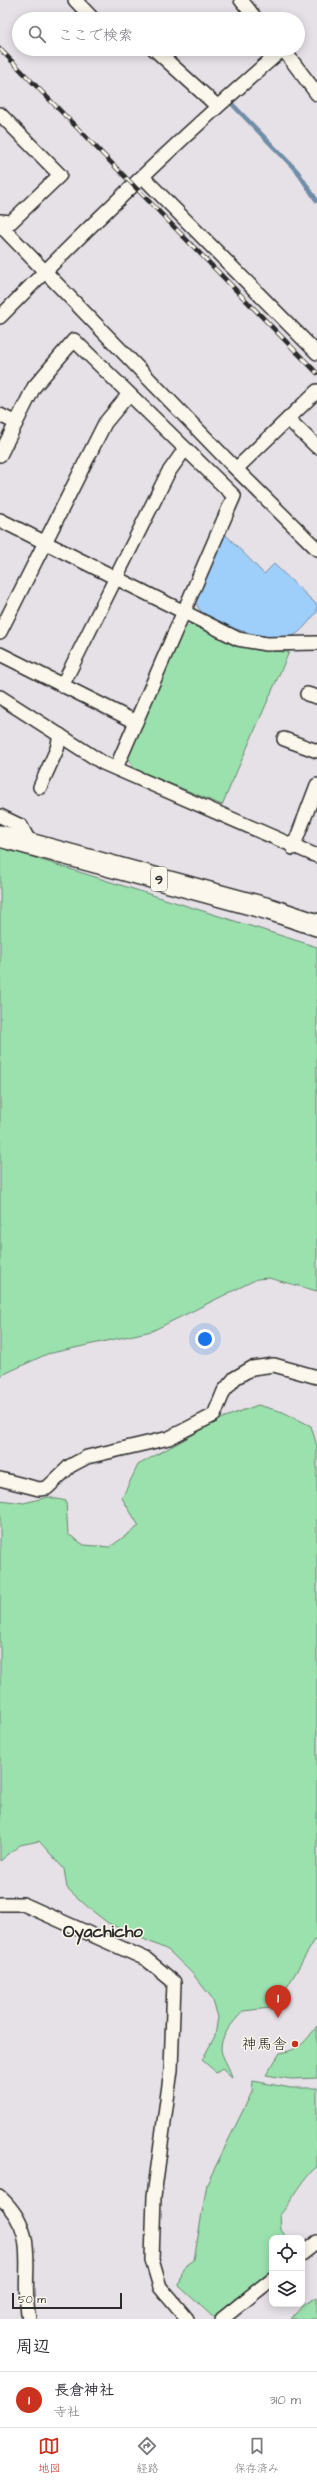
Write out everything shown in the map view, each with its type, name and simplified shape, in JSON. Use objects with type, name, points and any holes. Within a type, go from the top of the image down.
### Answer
[{"type":"main road","name":"9","points":[[0,836],[269,909],[317,925]]},
{"type":"street","points":[[75,0],[86,12]]},
{"type":"street","points":[[241,0],[250,12]]},
{"type":"street","points":[[163,56],[217,106]]},
{"type":"street","points":[[0,317],[217,106],[275,56]]},
{"type":"street","points":[[288,56],[317,94]]},
{"type":"street","points":[[0,114],[60,175],[12,222],[0,221]]},
{"type":"street","points":[[143,177],[317,353]]},
{"type":"street","points":[[0,225],[317,549]]},
{"type":"street","points":[[0,455],[34,387],[74,340],[234,496],[116,768]]},
{"type":"street","points":[[237,468],[316,391]]},
{"type":"street","points":[[0,632],[105,423],[129,394]]},
{"type":"street","points":[[0,415],[16,424]]},
{"type":"street","points":[[288,419],[317,447]]},
{"type":"street","points":[[62,686],[168,473],[185,449]]},
{"type":"street","points":[[0,520],[238,639],[255,644],[317,643]]},
{"type":"street","points":[[0,654],[136,722]]},
{"type":"street","points":[[0,697],[116,768],[293,848],[317,856]]},
{"type":"street","points":[[40,788],[57,749],[60,735]]},
{"type":"street","points":[[284,739],[317,750]]},
{"type":"street","points":[[293,848],[317,785]]},
{"type":"street","points":[[0,816],[21,826],[30,844]]},
{"type":"street","points":[[0,1479],[39,1489],[46,1488],[70,1466],[87,1456],[169,1438],[214,1415],[224,1391],[235,1378],[252,1368],[274,1365],[317,1377]]},
{"type":"street","points":[[0,1904],[23,1904],[146,1959],[174,1982],[171,2070],[154,2196],[152,2260],[160,2287],[187,2319]]},
{"type":"street","points":[[0,2197],[8,2204],[23,2228],[28,2251],[27,2308],[29,2319]]},
{"type":"street","points":[[305,2252],[317,2242]]},
{"type":"street","points":[[222,2319],[269,2281]]},
{"type":"green space","points":[[195,623],[239,644],[261,650],[289,652],[222,805],[133,768],[128,756],[183,628]]},
{"type":"green space","points":[[0,847],[317,947],[317,1291],[269,1278],[257,1279],[152,1331],[47,1354],[0,1376]]},
{"type":"green space","points":[[258,1405],[283,1412],[311,1426],[317,1446],[317,1936],[279,2001],[270,2008],[243,2011],[227,2031],[221,2048],[232,2077],[222,2068],[216,2072],[202,2060],[215,2036],[218,2017],[212,1998],[192,1973],[168,1950],[108,1923],[90,1909],[67,1888],[64,1869],[39,1841],[20,1845],[0,1861],[0,1500],[24,1503],[48,1497],[66,1501],[68,1534],[84,1545],[110,1547],[139,1526],[122,1498],[138,1465],[225,1417]]},
{"type":"green space","points":[[317,2026],[317,2078],[291,2079],[266,2075],[280,2053],[293,2050],[298,2047]]},
{"type":"green space","points":[[253,2081],[291,2088],[317,2088],[317,2167],[309,2175],[280,2215],[281,2230],[285,2235],[269,2235],[269,2271],[213,2317],[179,2286],[183,2268],[194,2260],[207,2184],[252,2092]]},
{"type":"green space","points":[[317,2297],[317,2319],[291,2319],[301,2307],[305,2307],[305,2304]]},
{"type":"water","points":[[225,534],[264,574],[274,564],[317,605],[317,612],[298,633],[290,637],[282,638],[257,635],[216,621],[199,609],[195,602]]},
{"type":"waterway","points":[[232,104],[297,171],[317,201]]},
{"type":"railway","points":[[0,49],[317,373]]},
{"type":"place","name":"長倉神社","points":[[278,2018]]},
{"type":"place","name":"神馬舎","points":[[295,2044]]},
{"type":"district","name":"Oyachicho","points":[[103,1931]]}]
